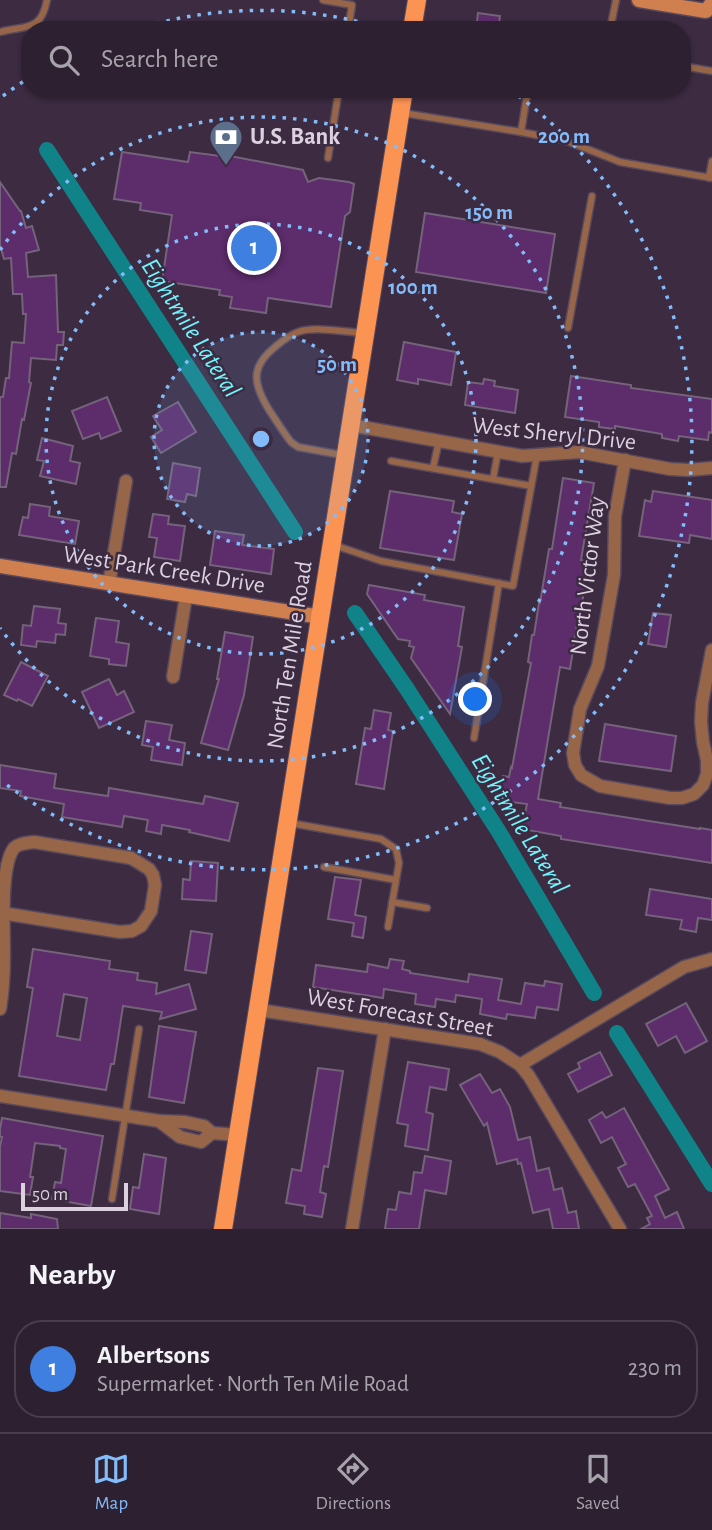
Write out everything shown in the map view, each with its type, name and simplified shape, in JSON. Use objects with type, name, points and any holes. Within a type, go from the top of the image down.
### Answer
[{"type":"main road","points":[[413,21],[416,0]]},
{"type":"main road","name":"North Ten Mile Road","points":[[223,1229],[403,98]]},
{"type":"street","points":[[639,0],[706,11],[712,3]]},
{"type":"street","name":"West Sheryl Drive","points":[[351,425],[522,456],[579,452],[688,470],[712,468]]},
{"type":"street","name":"North Victor Way","points":[[625,460],[614,523],[614,575],[598,666],[580,709],[573,753],[575,765],[581,775],[600,786],[670,799],[694,794],[703,785],[707,774],[701,722],[712,650]]},
{"type":"street","points":[[109,584],[126,481]]},
{"type":"street","name":"West Park Creek Drive","points":[[0,566],[321,618]]},
{"type":"street","points":[[173,677],[186,596]]},
{"type":"street","points":[[0,1009],[4,956],[1,894],[6,863],[15,847],[34,842],[131,858],[153,874],[155,885],[151,911],[141,926],[132,931],[120,932],[2,913]]},
{"type":"street","name":"West Forecast Street","points":[[259,1010],[480,1044],[500,1052],[520,1065],[684,967],[712,959]]},
{"type":"street","points":[[352,1229],[385,1029]]},
{"type":"street","points":[[520,1065],[620,1229]]},
{"type":"street","points":[[0,1096],[159,1121],[185,1122],[204,1126],[212,1133],[239,1135]]},
{"type":"lane","points":[[39,21],[47,0]]},
{"type":"lane","points":[[323,0],[352,5],[349,21]]},
{"type":"lane","points":[[612,21],[616,0]]},
{"type":"lane","points":[[0,32],[21,28]]},
{"type":"lane","points":[[691,68],[712,71]]},
{"type":"lane","points":[[328,158],[338,98]]},
{"type":"lane","points":[[521,132],[527,98]]},
{"type":"lane","points":[[401,113],[567,141],[620,162],[710,178],[712,161]]},
{"type":"lane","points":[[568,328],[592,196]]},
{"type":"lane","points":[[346,456],[298,447],[291,442],[259,394],[256,383],[258,370],[262,360],[277,345],[298,332],[312,330],[366,333]]},
{"type":"lane","points":[[433,468],[439,441]]},
{"type":"lane","points":[[493,479],[498,452]]},
{"type":"lane","points":[[332,545],[381,561],[513,586],[537,455]]},
{"type":"lane","points":[[391,461],[531,486]]},
{"type":"lane","points":[[474,738],[499,583]]},
{"type":"lane","points":[[288,823],[381,839],[396,849],[399,863],[388,928]]},
{"type":"lane","points":[[324,867],[396,880]]},
{"type":"lane","points":[[392,902],[427,908]]},
{"type":"lane","points":[[112,1199],[139,1029]]},
{"type":"building","points":[[478,13],[500,16],[499,21],[477,21]]},
{"type":"building","points":[[122,152],[188,162],[190,152],[225,155],[303,170],[308,182],[319,178],[354,184],[350,212],[345,216],[331,307],[268,298],[266,313],[230,308],[232,297],[219,295],[220,290],[162,281],[172,215],[140,210],[141,203],[114,199]]},
{"type":"building","points":[[0,182],[21,211],[26,228],[32,226],[39,250],[26,253],[28,277],[56,275],[58,332],[64,332],[63,345],[57,345],[56,360],[31,358],[31,383],[24,420],[22,419],[16,454],[12,453],[6,487],[0,487],[0,397],[3,397],[6,378],[9,378],[12,342],[24,343],[26,314],[23,314],[22,294],[13,294],[11,258],[4,259],[0,245]]},
{"type":"building","points":[[425,213],[555,234],[546,293],[416,272]]},
{"type":"building","points":[[404,342],[456,352],[451,385],[418,379],[418,384],[397,380]]},
{"type":"building","points":[[571,376],[631,385],[631,388],[712,399],[712,433],[709,432],[708,440],[679,436],[678,441],[662,438],[662,434],[615,426],[615,429],[599,427],[599,422],[565,417]]},
{"type":"building","points":[[484,379],[495,381],[494,386],[518,390],[515,413],[465,405],[468,382],[483,384]]},
{"type":"building","points":[[107,397],[121,431],[101,439],[99,433],[83,439],[72,411]]},
{"type":"building","points":[[178,402],[196,432],[161,453],[151,437],[162,430],[153,416]]},
{"type":"building","points":[[42,438],[73,446],[70,461],[80,463],[76,484],[40,476],[44,461],[37,460]]},
{"type":"building","points":[[173,463],[200,468],[196,496],[187,494],[185,502],[167,499]]},
{"type":"building","points":[[563,478],[594,483],[581,560],[588,562],[570,669],[560,667],[538,799],[561,803],[560,807],[712,830],[712,863],[561,839],[561,836],[522,829],[527,804],[505,801],[505,798],[499,797],[503,776],[509,777],[512,768],[531,663],[528,662],[532,635],[549,549],[552,549]]},
{"type":"building","points":[[390,491],[454,501],[452,512],[462,514],[454,560],[380,548]]},
{"type":"building","points":[[653,491],[712,500],[712,539],[690,535],[689,543],[639,536],[645,500],[651,502]]},
{"type":"building","points":[[30,504],[50,507],[49,516],[79,521],[75,544],[19,535],[23,517],[28,518]]},
{"type":"building","points":[[153,514],[169,516],[168,524],[185,526],[180,561],[154,557],[157,538],[149,537]]},
{"type":"building","points":[[215,531],[244,535],[242,545],[274,549],[271,574],[210,565]]},
{"type":"building","points":[[369,585],[425,595],[424,600],[464,607],[458,646],[462,647],[450,714],[411,658],[414,647],[409,646],[410,641],[398,639],[367,594]]},
{"type":"building","points":[[34,606],[60,609],[58,623],[66,624],[65,635],[56,634],[55,643],[37,641],[36,647],[21,645],[23,625],[31,626]]},
{"type":"building","points":[[653,613],[671,615],[666,647],[648,644]]},
{"type":"building","points":[[96,618],[119,621],[116,642],[129,644],[126,666],[109,664],[109,659],[90,656]]},
{"type":"building","points":[[225,632],[253,637],[244,695],[228,750],[201,743],[219,679]]},
{"type":"building","points":[[21,662],[48,676],[32,706],[4,695]]},
{"type":"building","points":[[109,679],[117,695],[124,691],[134,712],[99,728],[82,692]]},
{"type":"building","points":[[374,710],[391,713],[388,730],[393,731],[384,789],[356,784],[365,728],[371,729]]},
{"type":"building","points":[[146,721],[172,725],[169,740],[185,743],[182,765],[151,760],[153,747],[142,745]]},
{"type":"building","points":[[605,724],[676,736],[671,771],[599,761]]},
{"type":"building","points":[[0,765],[56,774],[54,788],[108,796],[109,788],[203,804],[205,796],[238,803],[229,841],[162,825],[161,834],[146,831],[148,820],[124,816],[122,827],[62,817],[64,804],[20,796],[21,791],[0,788]]},
{"type":"building","points":[[191,861],[218,863],[216,901],[182,899],[183,879],[190,880]]},
{"type":"building","points":[[335,877],[361,880],[355,915],[366,917],[363,938],[352,936],[354,923],[328,919]]},
{"type":"building","points":[[650,889],[712,899],[712,920],[698,918],[696,932],[680,929],[682,920],[646,915]]},
{"type":"building","points":[[191,931],[212,934],[206,973],[185,970]]},
{"type":"building","points":[[33,949],[110,961],[109,969],[138,973],[137,980],[157,983],[156,994],[189,984],[196,1009],[160,1019],[162,1012],[123,1006],[114,1064],[111,1064],[106,1090],[19,1076],[33,988],[27,987]],"holes":[[[64,994],[87,998],[80,1040],[57,1036]]]},
{"type":"building","points":[[390,959],[404,961],[402,969],[410,973],[468,982],[469,974],[502,979],[498,1000],[521,1004],[525,983],[544,986],[545,981],[562,984],[558,1010],[537,1007],[535,1018],[507,1014],[506,1019],[480,1014],[482,999],[456,995],[455,1002],[436,999],[435,1007],[415,1004],[416,994],[384,989],[383,998],[313,987],[316,965],[367,972],[368,964],[388,968]]},
{"type":"building","points":[[686,1003],[707,1041],[685,1053],[676,1036],[658,1046],[646,1024]]},
{"type":"building","points":[[159,1026],[196,1032],[184,1103],[149,1097]]},
{"type":"building","points":[[600,1052],[612,1075],[578,1092],[568,1074],[580,1068],[578,1063]]},
{"type":"building","points":[[408,1062],[449,1069],[446,1090],[430,1087],[426,1112],[433,1114],[428,1150],[405,1146],[408,1125],[397,1123]]},
{"type":"building","points":[[318,1068],[343,1071],[328,1167],[324,1166],[320,1192],[326,1194],[322,1217],[304,1214],[305,1206],[286,1203],[292,1169],[301,1171]]},
{"type":"building","points":[[480,1074],[492,1093],[500,1089],[510,1107],[518,1140],[530,1137],[537,1171],[549,1168],[554,1190],[562,1188],[568,1213],[576,1211],[579,1229],[553,1229],[549,1209],[533,1213],[521,1163],[518,1164],[517,1159],[497,1164],[487,1123],[484,1126],[460,1085]]},
{"type":"building","points":[[624,1108],[669,1189],[655,1196],[665,1218],[677,1212],[684,1229],[641,1229],[650,1224],[647,1218],[652,1216],[635,1184],[628,1187],[618,1168],[626,1164],[612,1137],[601,1143],[589,1120],[602,1112],[606,1118]]},
{"type":"building","points":[[2,1118],[103,1136],[91,1206],[52,1199],[55,1182],[61,1183],[66,1149],[60,1146],[35,1143],[30,1195],[0,1191]]},
{"type":"building","points":[[144,1154],[166,1158],[159,1214],[130,1209],[133,1187],[139,1188]]},
{"type":"building","points":[[425,1156],[451,1161],[446,1194],[425,1190],[419,1229],[385,1229],[388,1209],[396,1210],[399,1192],[411,1194],[414,1172],[422,1173]]},
{"type":"building","points":[[0,1213],[31,1218],[31,1214],[57,1219],[58,1229],[0,1229]]},
{"type":"waterway","name":"Eightmile Lateral","points":[[47,150],[295,532]]},
{"type":"waterway","name":"Eightmile Lateral","points":[[355,613],[499,832],[594,993]]},
{"type":"waterway","name":"Eightmile Lateral","points":[[617,1033],[712,1184]]},
{"type":"place","name":"U.S. Bank","points":[[226,167]]},
{"type":"place","name":"Albertsons","points":[[254,248]]}]
